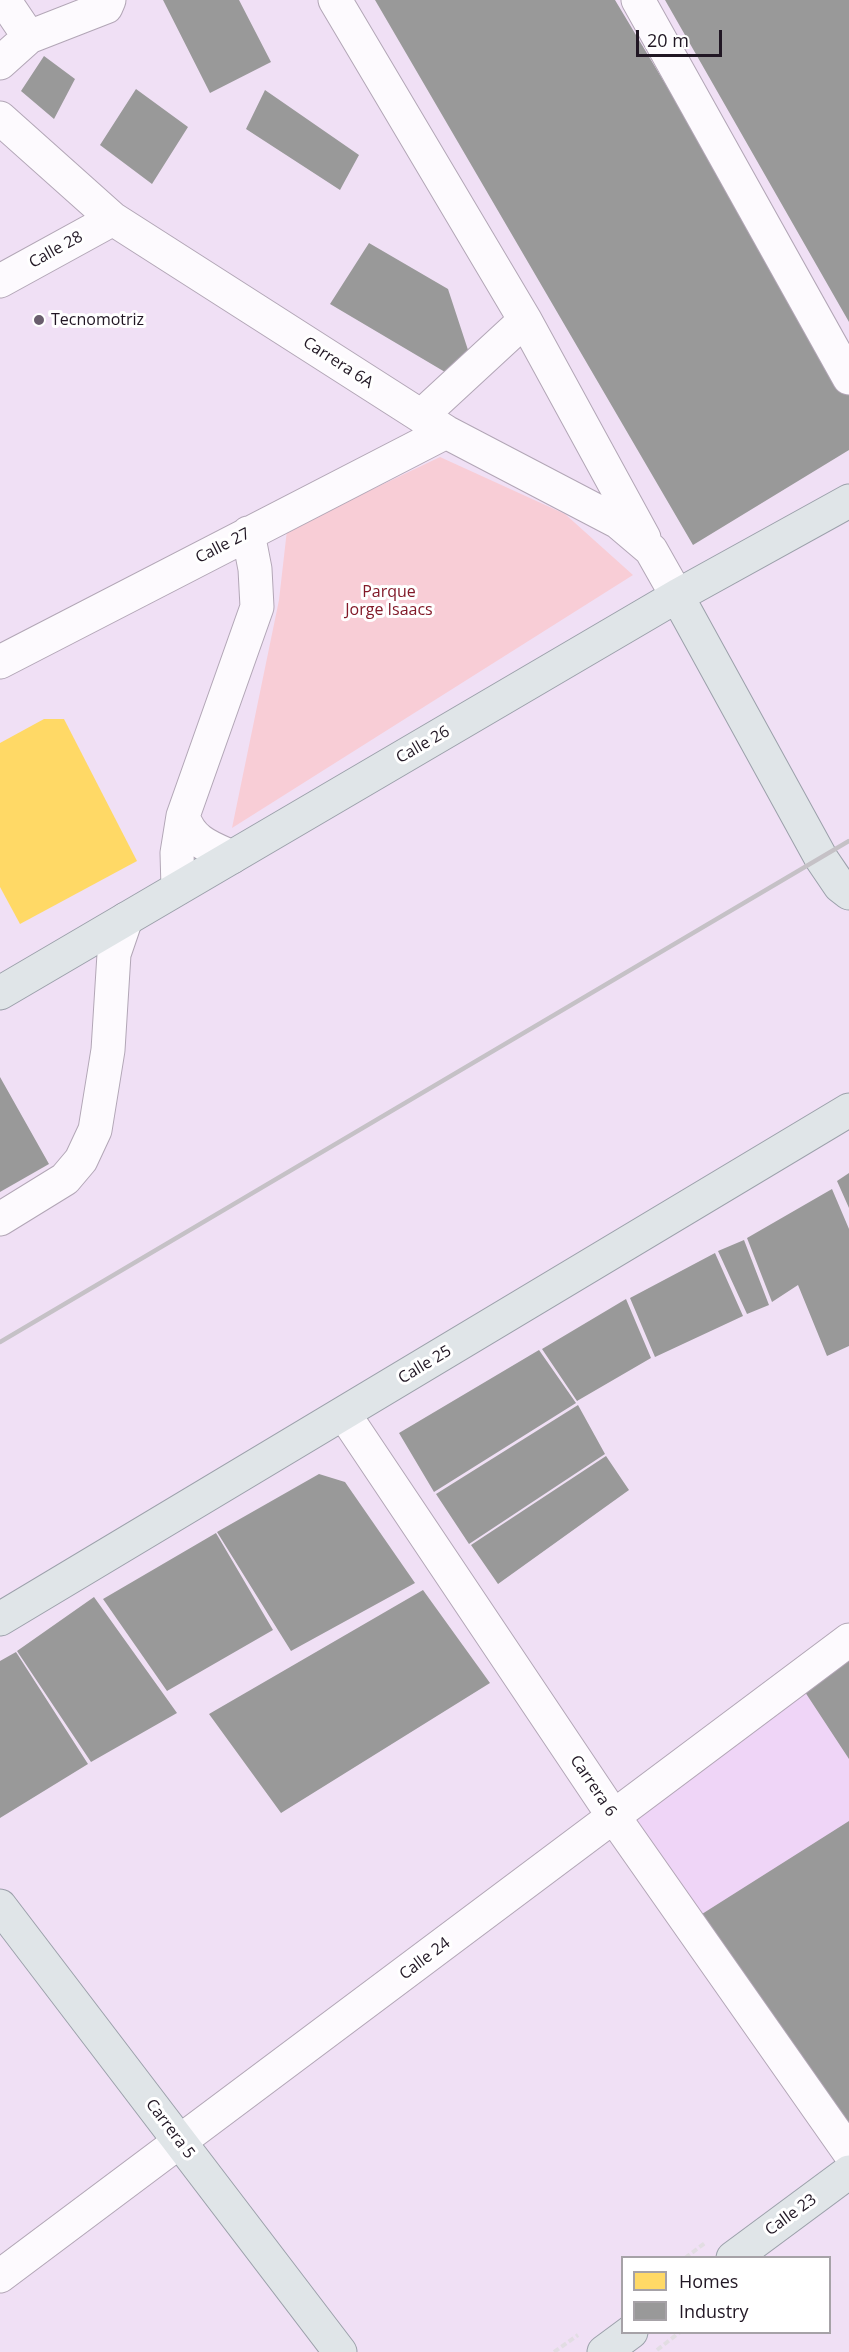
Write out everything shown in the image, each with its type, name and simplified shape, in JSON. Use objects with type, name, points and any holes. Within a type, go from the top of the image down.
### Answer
[{"type":"main road","name":"Calle 26","points":[[3,984],[126,919],[677,596],[849,501]]},
{"type":"main road","points":[[677,596],[818,851],[840,886],[849,893]]},
{"type":"main road","name":"Calle 25","points":[[0,1618],[849,1110]]},
{"type":"main road","name":"Carrera 5","points":[[0,1906],[340,2352]]},
{"type":"main road","name":"Calle 23","points":[[736,2256],[849,2172]]},
{"type":"main road","points":[[604,2352],[628,2334]]},
{"type":"street","points":[[4,0],[29,37]]},
{"type":"street","points":[[0,63],[29,37],[106,7],[110,0]]},
{"type":"street","points":[[335,0],[525,320],[651,550]]},
{"type":"street","points":[[638,0],[849,378]]},
{"type":"street","name":"Carrera 6A","points":[[0,118],[113,219],[433,424],[618,522],[651,550],[677,596]]},
{"type":"street","name":"Calle 28","points":[[0,280],[113,219]]},
{"type":"street","name":"Calle 27","points":[[0,662],[249,533],[433,424],[525,320]]},
{"type":"street","points":[[178,888],[177,853],[183,816],[257,607],[255,569],[249,533]]},
{"type":"street","points":[[183,816],[187,828],[196,840],[232,857]]},
{"type":"street","points":[[0,1219],[65,1179],[81,1161],[94,1130],[108,1050],[114,954],[126,919]]},
{"type":"street","name":"Carrera 6","points":[[344,1414],[614,1817],[849,2152]]},
{"type":"street","name":"Calle 24","points":[[0,2276],[849,1640]]},
{"type":"path","points":[[654,2352],[677,2334]]},
{"type":"shaded area","points":[[849,1640],[849,2152],[614,1817]]},
{"type":"green space","name":"Parque Jorge Isaacs","points":[[440,457],[565,514],[633,575],[232,828],[279,600],[287,530]]},
{"type":"building: Homes","points":[[44,719],[64,719],[137,861],[20,924],[0,887],[0,743]]},
{"type":"building: Industry","points":[[163,0],[239,0],[271,62],[210,93]]},
{"type":"building: Industry","points":[[375,0],[615,0],[849,390],[849,450],[693,545]]},
{"type":"building: Industry","points":[[665,0],[849,0],[849,322]]},
{"type":"building: Industry","points":[[44,56],[75,79],[54,119],[21,91]]},
{"type":"building: Industry","points":[[136,89],[188,127],[152,184],[100,145]]},
{"type":"building: Industry","points":[[265,90],[359,155],[340,190],[246,129]]},
{"type":"building: Industry","points":[[369,243],[448,289],[469,353],[445,372],[330,304]]},
{"type":"building: Industry","points":[[0,1077],[49,1164],[0,1192]]},
{"type":"building: Industry","points":[[849,1173],[849,1208],[837,1181]]},
{"type":"building: Industry","points":[[832,1189],[849,1229],[849,1346],[827,1356],[798,1285],[772,1302],[747,1238]]},
{"type":"building: Industry","points":[[744,1240],[769,1305],[747,1314],[718,1251]]},
{"type":"building: Industry","points":[[715,1253],[743,1316],[655,1357],[630,1298]]},
{"type":"building: Industry","points":[[626,1299],[651,1358],[577,1401],[542,1349]]},
{"type":"building: Industry","points":[[539,1350],[576,1403],[434,1492],[399,1433]]},
{"type":"building: Industry","points":[[578,1405],[605,1454],[469,1544],[436,1494]]},
{"type":"building: Industry","points":[[606,1456],[629,1490],[498,1584],[471,1545]]},
{"type":"building: Industry","points":[[319,1474],[345,1482],[415,1583],[291,1651],[217,1532]]},
{"type":"building: Industry","points":[[216,1533],[273,1630],[167,1691],[103,1599]]},
{"type":"building: Industry","points":[[423,1590],[490,1683],[281,1813],[209,1714]]},
{"type":"building: Industry","points":[[94,1597],[177,1713],[91,1762],[17,1651]]},
{"type":"building: Industry","points":[[16,1652],[88,1764],[0,1818],[0,1661]]},
{"type":"building: Industry","points":[[849,1659],[849,1759],[805,1692]]},
{"type":"building: Industry","points":[[849,1821],[849,2129],[702,1914]]},
{"type":"railway","points":[[0,1342],[849,841]]},
{"type":"place","name":"Tecnomotriz","points":[[39,320]]}]
